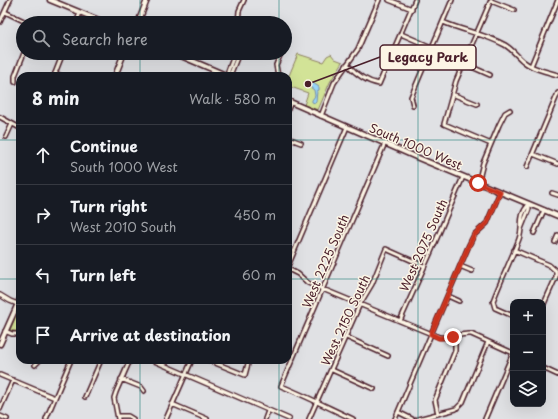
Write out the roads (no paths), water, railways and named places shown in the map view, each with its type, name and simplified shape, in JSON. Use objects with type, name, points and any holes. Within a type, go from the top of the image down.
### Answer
[{"type":"main road","points":[[50,0],[88,16]]},
{"type":"main road","points":[[140,16],[147,0]]},
{"type":"main road","points":[[117,72],[121,60]]},
{"type":"main road","points":[[196,60],[220,72]]},
{"type":"main road","name":"South 1000 West","points":[[292,103],[463,177],[558,215]]},
{"type":"main road","points":[[0,344],[16,311]]},
{"type":"street","points":[[0,22],[10,0]]},
{"type":"street","points":[[240,16],[244,0]]},
{"type":"street","points":[[321,116],[334,82],[358,49],[379,0]]},
{"type":"street","points":[[390,0],[412,9]]},
{"type":"street","points":[[347,64],[353,71],[369,81],[379,84],[416,0]]},
{"type":"street","points":[[413,105],[411,97],[452,0]]},
{"type":"street","points":[[491,144],[444,124],[456,81],[491,0],[514,10]]},
{"type":"street","points":[[531,66],[558,0]]},
{"type":"street","points":[[4,12],[16,18]]},
{"type":"street","points":[[443,22],[504,44],[513,50],[524,62],[531,66],[558,75]]},
{"type":"street","points":[[401,34],[431,47]]},
{"type":"street","points":[[17,72],[21,60]]},
{"type":"street","points":[[56,72],[60,60]]},
{"type":"street","points":[[228,72],[232,60]]},
{"type":"street","points":[[231,72],[236,60]]},
{"type":"street","points":[[277,72],[276,65],[278,60]]},
{"type":"street","points":[[463,63],[490,75]]},
{"type":"street","points":[[15,82],[16,73]]},
{"type":"street","points":[[527,167],[558,93]]},
{"type":"street","points":[[452,94],[477,104]]},
{"type":"street","points":[[478,183],[483,163],[491,144],[506,113],[510,110]]},
{"type":"street","points":[[0,117],[16,126]]},
{"type":"street","points":[[6,137],[12,124]]},
{"type":"street","points":[[292,258],[347,127]]},
{"type":"street","points":[[292,140],[301,143]]},
{"type":"street","name":"West 2225 South","points":[[292,361],[384,143]]},
{"type":"street","points":[[533,154],[558,164]]},
{"type":"street","name":"West 2075 South","points":[[400,321],[463,177]]},
{"type":"street","points":[[395,419],[472,238],[487,223],[500,192]]},
{"type":"street","points":[[552,193],[558,195]]},
{"type":"street","points":[[510,315],[498,309],[493,303],[493,300],[520,235],[529,209],[529,204]]},
{"type":"street","points":[[534,233],[544,210]]},
{"type":"street","points":[[555,242],[558,235]]},
{"type":"street","name":"West 2150 South","points":[[309,419],[360,304],[372,284],[386,249],[424,266]]},
{"type":"street","points":[[514,250],[549,265],[556,271],[556,277],[546,299]]},
{"type":"street","points":[[460,266],[472,271]]},
{"type":"street","points":[[292,270],[308,283],[431,334],[444,338],[460,334],[468,334],[510,352]]},
{"type":"street","points":[[0,295],[16,303]]},
{"type":"street","points":[[448,296],[459,301]]},
{"type":"street","points":[[5,331],[16,335]]},
{"type":"street","points":[[438,414],[435,400],[455,350],[455,336]]},
{"type":"street","points":[[346,337],[388,356]]},
{"type":"street","points":[[418,419],[459,407],[463,402],[488,342]]},
{"type":"street","points":[[485,419],[510,360]]},
{"type":"street","points":[[46,419],[69,364]]},
{"type":"street","points":[[85,397],[99,364]]},
{"type":"street","points":[[128,364],[114,398],[118,418],[128,416],[133,419]]},
{"type":"street","points":[[161,364],[289,419]]},
{"type":"street","points":[[166,419],[190,364]]},
{"type":"street","points":[[217,364],[245,376],[248,364]]},
{"type":"street","name":"West 2225 South","points":[[291,364],[281,386],[317,403]]},
{"type":"street","points":[[546,369],[558,375]]},
{"type":"street","points":[[332,370],[374,389]]},
{"type":"street","points":[[0,375],[55,398]]},
{"type":"street","points":[[121,379],[141,387],[144,391]]},
{"type":"street","points":[[0,409],[12,380]]},
{"type":"street","points":[[317,403],[353,419]]},
{"type":"street","points":[[172,404],[207,419]]},
{"type":"street","points":[[265,419],[268,411]]},
{"type":"street","points":[[398,412],[412,419]]},
{"type":"street","points":[[0,416],[7,419]]},
{"type":"water","points":[[310,81],[319,87],[315,103],[312,102],[315,96],[314,90],[307,85]]},
{"type":"place","name":"Legacy Park","points":[[308,84]]}]
